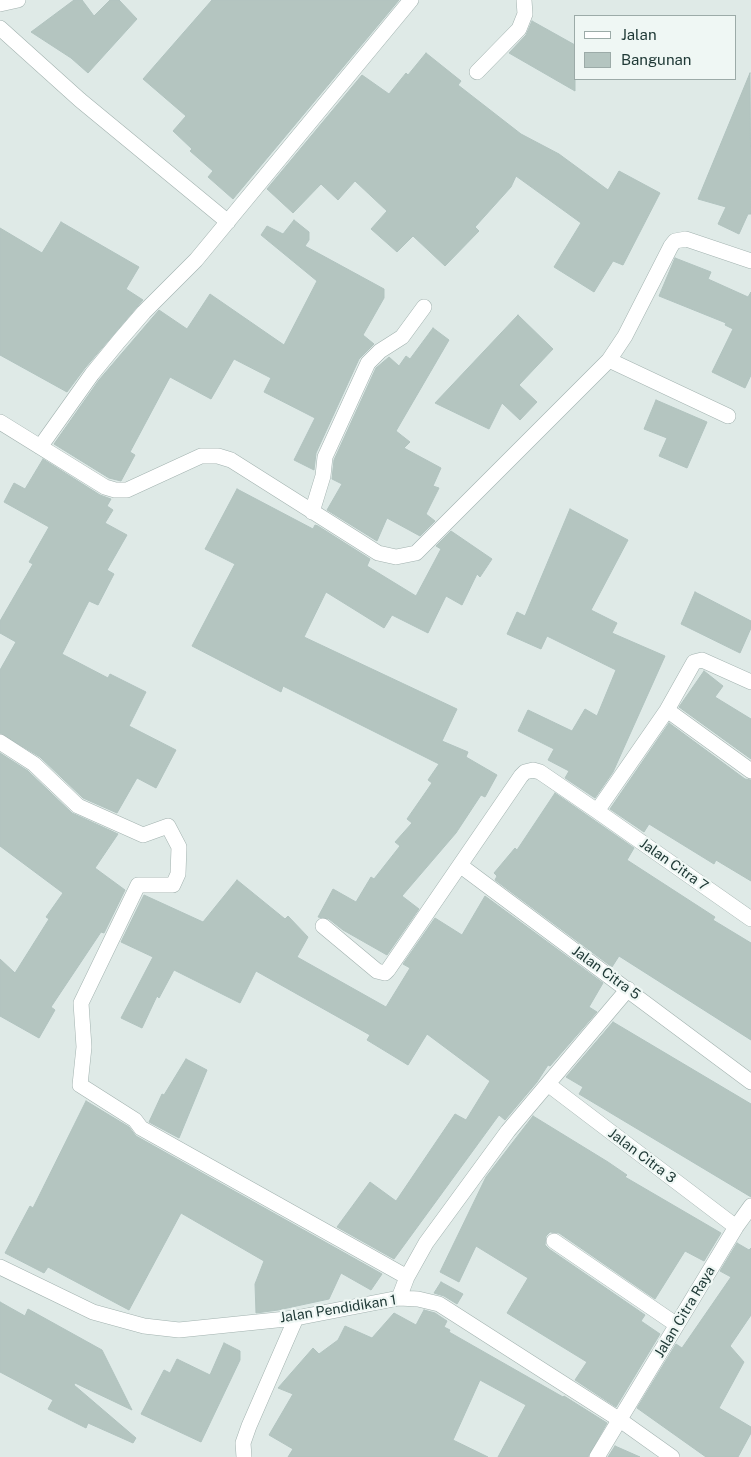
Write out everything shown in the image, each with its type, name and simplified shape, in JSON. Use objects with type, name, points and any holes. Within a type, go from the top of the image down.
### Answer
[{"type":"street","points":[[0,4],[18,0]]},
{"type":"street","points":[[40,447],[92,374],[119,341],[228,222],[411,0]]},
{"type":"street","points":[[477,72],[519,29],[525,14],[524,0]]},
{"type":"street","points":[[0,28],[80,100],[228,222]]},
{"type":"street","points":[[0,422],[105,487],[115,490],[127,490],[201,456],[218,456],[231,460],[378,553],[396,557],[416,553],[609,360],[675,241],[686,240],[751,261]]},
{"type":"street","points":[[312,512],[323,476],[326,458],[368,364],[380,351],[402,337],[424,307]]},
{"type":"street","points":[[609,360],[728,416]]},
{"type":"street","points":[[597,810],[667,710],[690,668],[698,661],[702,660],[751,682]]},
{"type":"street","points":[[667,710],[751,771]]},
{"type":"street","points":[[0,742],[34,764],[78,806],[143,835],[168,826],[178,847],[178,874],[172,884],[138,885],[81,1003],[84,1047],[80,1085],[135,1120],[141,1128],[407,1277]]},
{"type":"street","name":"Jalan Citra 7","points":[[461,866],[525,772],[533,770],[540,772],[597,810],[751,920]]},
{"type":"street","points":[[323,926],[377,971],[385,973],[461,866]]},
{"type":"street","name":"Jalan Citra 5","points":[[461,866],[628,988],[751,1082]]},
{"type":"street","points":[[399,1298],[407,1277],[426,1243],[508,1131],[549,1085],[628,988]]},
{"type":"street","name":"Jalan Citra 3","points":[[549,1085],[736,1227]]},
{"type":"street","name":"Jalan Citra Raya","points":[[597,1457],[736,1227],[751,1206]]},
{"type":"street","points":[[554,1241],[677,1325]]},
{"type":"street","name":"Jalan Pendidikan 1","points":[[0,1267],[93,1312],[144,1326],[179,1330],[296,1318],[399,1298],[418,1299],[439,1304],[620,1420],[672,1457]]},
{"type":"street","points":[[244,1457],[243,1443],[249,1426],[296,1318]]},
{"type":"building","points":[[74,0],[82,0],[94,16],[110,0],[119,0],[137,19],[88,73],[71,58],[31,32]]},
{"type":"building","points":[[212,0],[399,0],[233,199],[208,177],[213,171],[190,151],[192,149],[173,131],[186,116],[143,79]]},
{"type":"building","points":[[532,21],[574,44],[575,91],[509,53],[526,35]]},
{"type":"building","points":[[426,53],[461,81],[458,85],[521,134],[559,154],[608,190],[619,171],[660,193],[623,265],[613,261],[594,292],[554,267],[581,223],[516,176],[511,187],[475,227],[479,231],[445,266],[413,236],[397,252],[371,229],[387,211],[355,181],[338,200],[321,184],[293,213],[267,189],[362,75],[389,94]]},
{"type":"building","points":[[750,73],[751,214],[748,214],[739,234],[718,224],[726,207],[698,199]]},
{"type":"building","points":[[294,220],[309,232],[309,240],[305,246],[384,289],[384,298],[363,335],[374,344],[359,359],[316,453],[314,470],[294,460],[315,418],[264,392],[271,378],[234,359],[211,399],[170,377],[130,452],[135,455],[121,481],[109,478],[54,444],[99,380],[159,310],[187,329],[210,294],[284,345],[317,281],[261,235],[267,226],[283,234]]},
{"type":"building","points":[[61,222],[139,267],[126,289],[143,300],[67,392],[0,355],[0,228],[42,253]]},
{"type":"building","points":[[675,258],[711,272],[708,279],[748,297],[751,292],[751,375],[745,388],[712,372],[733,329],[725,325],[726,323],[659,296]]},
{"type":"building","points":[[518,315],[553,349],[519,385],[537,402],[520,420],[502,403],[489,429],[435,403]]},
{"type":"building","points":[[433,328],[449,340],[396,431],[410,442],[404,448],[441,468],[433,486],[439,488],[426,514],[435,521],[420,536],[387,518],[377,541],[327,510],[342,484],[332,479],[334,460],[376,368],[389,357],[399,366],[406,356],[410,359]]},
{"type":"building","points":[[656,400],[707,422],[687,468],[659,456],[667,438],[644,429]]},
{"type":"building","points":[[43,459],[100,495],[111,499],[107,506],[113,510],[105,523],[127,535],[107,570],[114,574],[98,605],[89,601],[62,654],[108,678],[110,674],[146,692],[129,726],[176,750],[156,788],[137,778],[117,813],[83,798],[40,757],[0,733],[0,670],[16,642],[0,633],[0,621],[33,564],[29,562],[49,527],[4,502],[14,483],[25,489]]},
{"type":"building","points":[[237,489],[313,529],[315,525],[318,526],[370,559],[367,566],[416,596],[441,549],[436,546],[451,531],[492,559],[480,577],[477,574],[462,605],[446,596],[428,633],[392,615],[384,628],[326,592],[304,637],[457,709],[442,741],[468,752],[466,757],[497,775],[485,797],[481,795],[456,833],[402,896],[419,909],[387,955],[343,930],[329,919],[318,917],[333,889],[356,902],[371,877],[374,879],[400,846],[395,842],[412,823],[407,819],[432,783],[428,780],[439,764],[283,686],[281,692],[192,646],[235,564],[205,549]]},
{"type":"building","points":[[570,509],[628,540],[591,610],[617,623],[612,633],[665,656],[613,772],[595,798],[565,778],[569,771],[548,760],[554,749],[518,731],[528,710],[572,731],[585,709],[597,716],[616,670],[547,636],[541,649],[507,634],[517,612],[525,616]]},
{"type":"building","points":[[695,592],[751,621],[751,628],[740,653],[681,624]]},
{"type":"building","points":[[704,671],[723,686],[715,697],[751,719],[751,759],[679,707]]},
{"type":"building","points":[[669,723],[745,779],[751,780],[751,881],[716,860],[714,864],[649,824],[644,832],[610,809]]},
{"type":"building","points":[[0,753],[28,771],[72,813],[118,834],[95,868],[125,890],[104,933],[101,932],[51,1007],[55,1010],[39,1038],[0,1016],[0,959],[15,973],[49,919],[46,917],[63,893],[0,846]]},
{"type":"building","points":[[555,793],[634,848],[627,860],[715,917],[713,920],[751,943],[751,1040],[619,956],[612,967],[495,880],[497,876],[494,873],[515,848],[517,850]]},
{"type":"building","points":[[237,880],[285,919],[288,916],[308,937],[297,957],[386,1007],[410,968],[403,964],[435,918],[462,935],[485,896],[603,983],[589,1007],[597,1012],[550,1066],[548,1065],[537,1082],[505,1120],[499,1115],[394,1259],[337,1227],[370,1182],[396,1201],[455,1114],[466,1120],[490,1081],[427,1034],[408,1065],[367,1040],[370,1035],[256,971],[240,1003],[174,970],[159,998],[157,996],[142,1028],[121,1018],[153,957],[121,942],[144,895],[203,922]]},
{"type":"building","points":[[613,1022],[751,1104],[751,1197],[579,1094],[583,1087],[566,1077]]},
{"type":"building","points":[[186,1059],[207,1070],[179,1138],[149,1122],[162,1094],[164,1095]]},
{"type":"building","points":[[86,1101],[129,1127],[136,1136],[382,1274],[371,1290],[341,1273],[329,1299],[256,1313],[255,1284],[264,1261],[181,1213],[129,1310],[48,1267],[44,1273],[5,1253],[30,1206],[33,1208]]},
{"type":"building","points":[[533,1116],[608,1162],[627,1175],[625,1177],[721,1233],[704,1261],[685,1251],[655,1299],[559,1233],[550,1232],[546,1236],[545,1245],[549,1249],[645,1315],[641,1321],[660,1334],[616,1407],[575,1380],[587,1362],[507,1313],[528,1278],[476,1246],[459,1282],[440,1272],[486,1177]]},
{"type":"building","points":[[737,1243],[749,1250],[751,1248],[751,1315],[730,1346],[744,1362],[719,1408],[751,1427],[751,1433],[738,1457],[706,1457],[637,1408],[676,1344],[682,1348],[731,1277],[720,1271]]},
{"type":"building","points":[[441,1282],[463,1294],[457,1304],[444,1296],[434,1293]]},
{"type":"building","points":[[0,1302],[25,1316],[28,1309],[102,1350],[132,1410],[75,1383],[74,1385],[136,1438],[133,1443],[88,1423],[86,1428],[48,1409],[53,1400],[0,1372]]},
{"type":"building","points":[[424,1310],[435,1313],[447,1321],[444,1327],[450,1330],[449,1332],[564,1396],[607,1423],[588,1457],[498,1457],[526,1405],[480,1380],[453,1440],[488,1457],[288,1457],[293,1449],[269,1435],[293,1394],[278,1388],[313,1348],[319,1354],[338,1340],[345,1326],[372,1338],[394,1313],[416,1325]]},
{"type":"building","points":[[224,1343],[240,1351],[240,1360],[201,1442],[141,1414],[164,1370],[170,1373],[177,1359],[210,1375]]},
{"type":"building","points":[[615,1446],[640,1457],[608,1457]]}]
